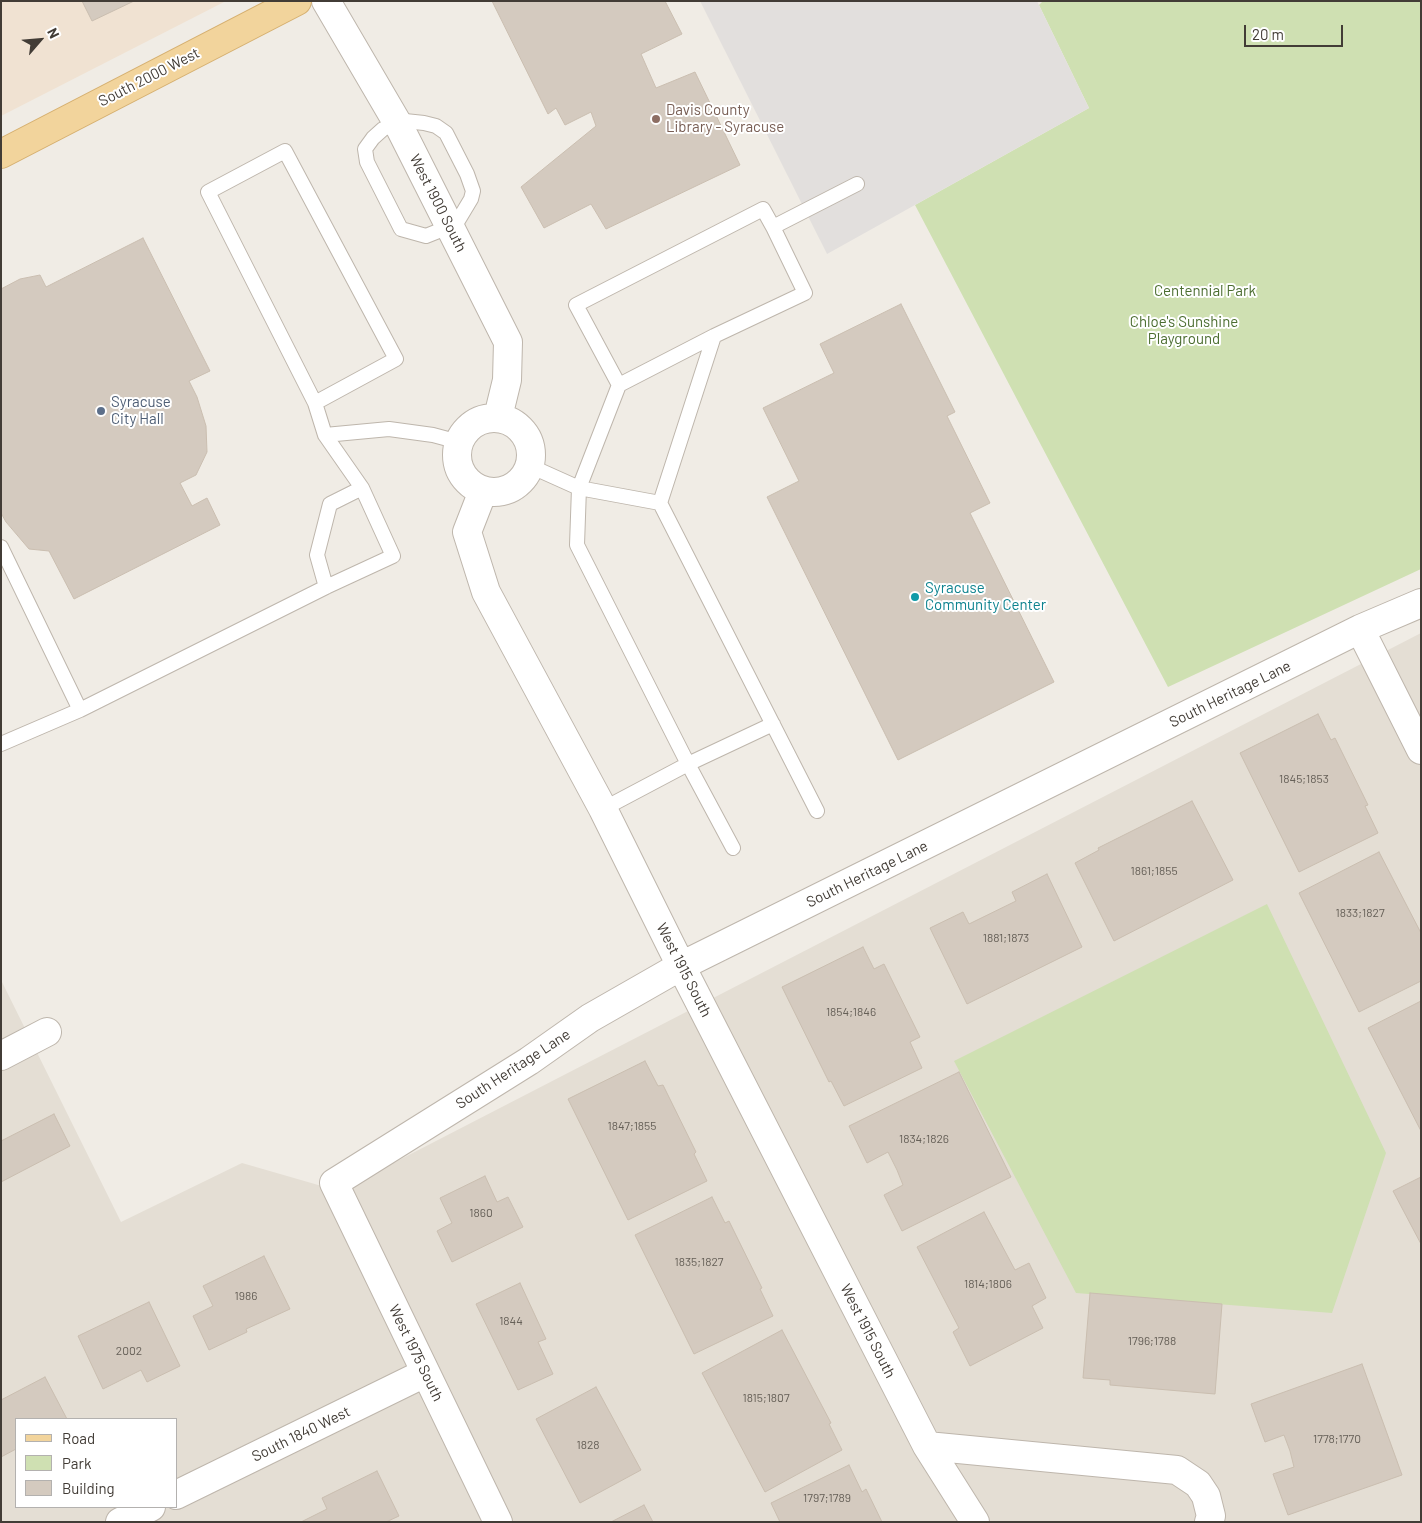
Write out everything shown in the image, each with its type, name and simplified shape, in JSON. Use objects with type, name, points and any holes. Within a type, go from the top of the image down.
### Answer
[{"type":"main road","name":"South 2000 West","points":[[1,154],[296,1]]},
{"type":"street","name":"West 1900 South","points":[[326,1],[398,124],[508,342],[507,380],[498,417]]},
{"type":"street","points":[[498,417],[510,421],[520,428],[527,437],[532,449],[527,474],[519,483],[508,490],[496,493],[484,491],[472,485],[464,477],[458,466],[457,454],[459,442],[465,431],[474,423],[486,418],[498,417]]},
{"type":"street","name":"West 1915 South","points":[[484,491],[467,532],[486,592],[603,809],[926,1446],[975,1522]]},
{"type":"street","name":"South Heritage Lane","points":[[334,1183],[528,1061],[590,1018],[681,966],[1360,630],[1421,603]]},
{"type":"street","points":[[1360,630],[1421,750]]},
{"type":"street","points":[[1,1056],[47,1032]]},
{"type":"street","name":"West 1975 South","points":[[334,1183],[498,1522]]},
{"type":"street","name":"South 1840 West","points":[[178,1494],[425,1373]]},
{"type":"street","points":[[926,1446],[1177,1470],[1198,1484],[1206,1496],[1211,1516],[1209,1522]]},
{"type":"street","points":[[120,1522],[149,1508]]},
{"type":"lane","points":[[405,121],[436,126],[446,133],[473,191],[471,199],[456,224],[450,227],[426,236],[401,229],[367,162],[365,149],[383,129],[405,121]]},
{"type":"lane","points":[[1,744],[80,710],[326,587],[393,556],[362,488],[325,435],[315,403],[208,192],[285,151],[396,359],[315,403]]},
{"type":"lane","points":[[773,227],[857,184]]},
{"type":"lane","points":[[619,385],[576,306],[763,209],[805,293],[714,336],[619,385],[580,488],[577,545],[688,764],[733,848]]},
{"type":"lane","points":[[714,336],[660,503],[817,810]]},
{"type":"lane","points":[[325,435],[389,429],[433,435],[459,442]]},
{"type":"lane","points":[[530,466],[580,488],[660,503]]},
{"type":"lane","points":[[326,587],[317,555],[330,504],[362,488]]},
{"type":"lane","points":[[1,547],[80,710]]},
{"type":"lane","points":[[603,809],[688,764],[773,724]]},
{"type":"shaded area","points":[[1,1],[226,1],[1,116]]},
{"type":"shaded area","points":[[700,1],[1037,1],[1089,108],[827,254]]},
{"type":"shaded area","points":[[1421,633],[1421,1522],[1,1522],[1,980],[121,1222],[242,1163],[339,1191]]},
{"type":"green space","name":"Centennial Park","points":[[1043,1],[1421,1],[1421,569],[1168,687],[915,205],[1089,108],[1039,5]]},
{"type":"green space","points":[[1267,904],[1386,1153],[1332,1313],[1076,1293],[954,1061]]},
{"type":"building","points":[[82,1],[134,1],[92,21]]},
{"type":"building","name":"Davis County Library - Syracuse","points":[[492,1],[665,1],[682,34],[641,54],[656,88],[695,72],[740,165],[606,229],[591,204],[544,228],[521,187],[596,126],[591,112],[565,125],[556,108],[548,114]]},
{"type":"building","name":"Syracuse City Hall","points":[[143,238],[210,371],[189,381],[197,397],[206,426],[207,452],[196,475],[180,483],[192,506],[207,498],[220,525],[74,599],[49,551],[29,549],[6,522],[1,513],[1,289],[20,279],[40,275],[46,287]]},
{"type":"building","name":"Syracuse Community Center","points":[[901,304],[955,412],[947,416],[990,503],[970,513],[1054,682],[898,760],[767,497],[799,481],[763,408],[834,373],[820,344]]},
{"type":"building","points":[[1318,714],[1331,740],[1335,738],[1368,805],[1365,806],[1378,833],[1299,872],[1240,753]]},
{"type":"building","points":[[1192,801],[1233,880],[1114,941],[1075,863],[1099,850],[1098,848]]},
{"type":"building","points":[[1379,852],[1421,933],[1421,981],[1359,1012],[1299,893]]},
{"type":"building","points":[[1047,874],[1082,947],[967,1004],[930,928],[963,912],[969,924],[1016,901],[1012,892]]},
{"type":"building","points":[[863,947],[874,969],[884,964],[920,1037],[910,1042],[922,1068],[844,1106],[831,1081],[829,1082],[782,987]]},
{"type":"building","points":[[1421,1001],[1421,1131],[1368,1028]]},
{"type":"building","points":[[645,1061],[658,1086],[663,1085],[696,1152],[694,1154],[707,1181],[628,1220],[568,1099]]},
{"type":"building","points":[[959,1072],[1011,1177],[902,1231],[884,1195],[903,1185],[888,1152],[867,1163],[849,1126]]},
{"type":"building","points":[[54,1114],[70,1146],[1,1182],[1,1141]]},
{"type":"building","points":[[485,1176],[497,1202],[508,1197],[523,1227],[452,1262],[437,1231],[452,1223],[440,1198]]},
{"type":"building","points":[[1421,1177],[1421,1244],[1393,1191]]},
{"type":"building","points":[[712,1197],[725,1223],[729,1221],[762,1288],[760,1289],[773,1316],[694,1354],[635,1235]]},
{"type":"building","points":[[984,1212],[1015,1270],[1029,1263],[1046,1298],[1032,1306],[1043,1328],[970,1366],[953,1332],[959,1328],[917,1247]]},
{"type":"building","points":[[264,1256],[290,1309],[246,1329],[247,1332],[209,1350],[193,1316],[213,1306],[203,1286]]},
{"type":"building","points":[[520,1283],[546,1339],[538,1342],[553,1374],[518,1390],[476,1304]]},
{"type":"building","points":[[1090,1293],[1222,1304],[1215,1394],[1110,1385],[1110,1380],[1083,1378]]},
{"type":"building","points":[[149,1302],[180,1366],[147,1382],[141,1370],[103,1389],[78,1336]]},
{"type":"building","points":[[782,1330],[831,1423],[829,1424],[842,1450],[765,1492],[702,1373]]},
{"type":"building","points":[[1362,1364],[1402,1475],[1288,1515],[1273,1474],[1294,1467],[1290,1451],[1284,1435],[1265,1442],[1251,1404]]},
{"type":"building","points":[[45,1377],[66,1418],[15,1418],[15,1450],[1,1457],[1,1400]]},
{"type":"building","points":[[596,1387],[641,1470],[580,1503],[536,1419]]},
{"type":"building","points":[[849,1465],[862,1492],[866,1489],[882,1522],[780,1522],[771,1503]]},
{"type":"building","points":[[377,1471],[399,1516],[386,1522],[301,1522],[327,1509],[322,1498]]},
{"type":"building","points":[[644,1505],[653,1522],[611,1522]]},
{"type":"place","name":"Davis County Library - Syracuse","points":[[656,119]]},
{"type":"place","name":"Syracuse City Hall","points":[[101,411]]},
{"type":"place","name":"Syracuse Community Center","points":[[915,597]]},
{"type":"park label","name":"Chloe's Sunshine Playground","points":[[1184,330]]}]
